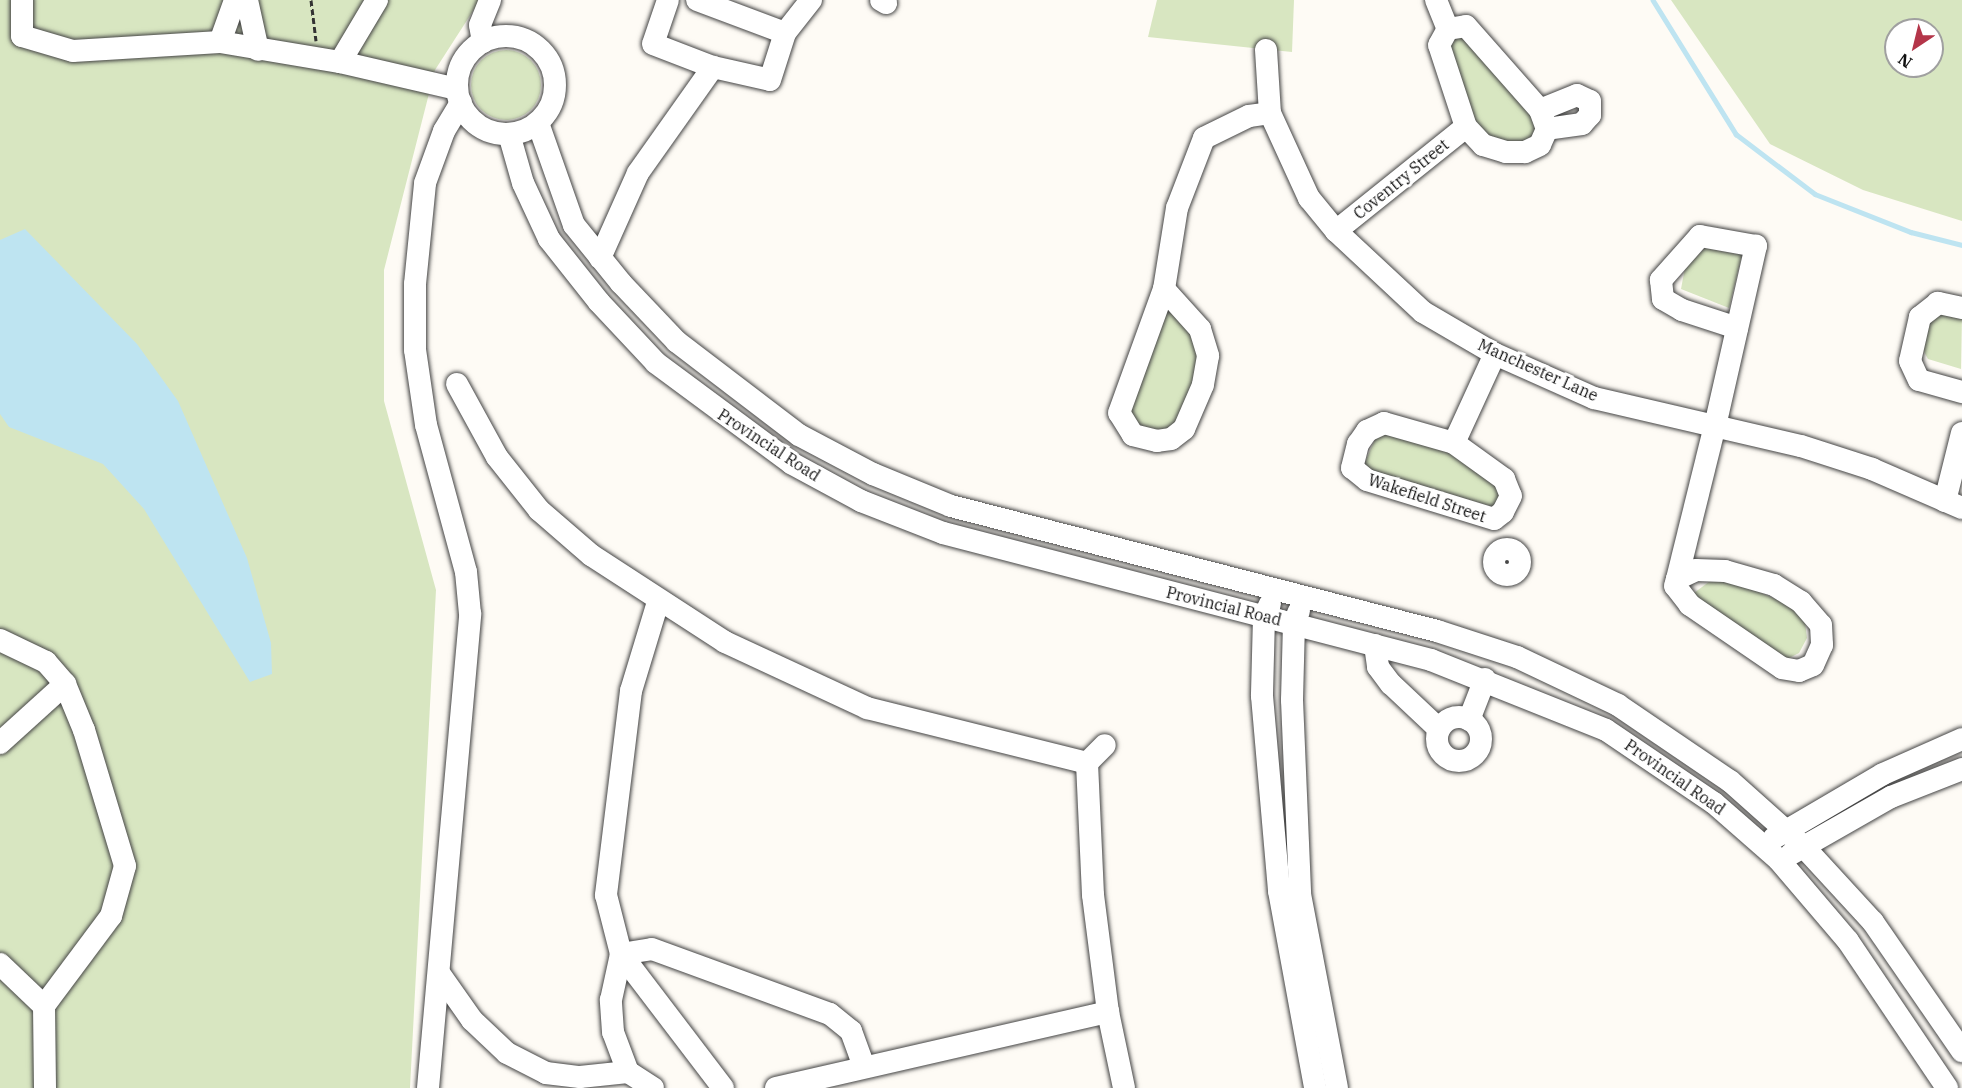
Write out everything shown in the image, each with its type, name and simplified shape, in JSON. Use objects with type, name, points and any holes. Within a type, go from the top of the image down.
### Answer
[{"type":"street","points":[[22,0],[22,36],[73,51],[220,42],[331,62],[459,96],[480,126],[509,134],[538,123],[553,99],[555,85],[546,58],[537,47],[511,37],[483,42],[463,62],[459,96],[426,183],[415,284],[415,350],[426,425],[466,572],[470,615],[428,1088]]},
{"type":"street","points":[[220,42],[235,0]]},
{"type":"street","points":[[248,0],[258,50]]},
{"type":"street","points":[[331,62],[377,0]]},
{"type":"street","points":[[483,42],[480,25],[490,0]]},
{"type":"street","points":[[668,0],[653,44],[713,68],[770,81],[785,33],[811,0]]},
{"type":"street","points":[[697,0],[785,33]]},
{"type":"street","points":[[1436,0],[1448,29]]},
{"type":"street","points":[[1466,26],[1543,119],[1540,145],[1525,152],[1483,145],[1466,127],[1439,45],[1448,29],[1466,26]]},
{"type":"street","name":"Manchester Lane","points":[[1266,50],[1270,113],[1309,198],[1336,231],[1423,312],[1495,354],[1594,398],[1715,426],[1872,469],[1954,505]]},
{"type":"street","points":[[600,258],[638,173],[713,68]]},
{"type":"street","points":[[1164,289],[1200,329],[1208,356],[1203,385],[1184,429],[1172,439],[1157,441],[1133,435],[1119,413],[1164,289],[1178,208],[1204,138],[1249,116],[1270,113]]},
{"type":"street","name":"Provincial Road","points":[[538,123],[574,225],[600,258],[677,342],[735,391],[822,447],[951,506],[1277,590],[1305,595],[1517,657],[1618,705],[1730,781],[1804,847],[1873,922],[1962,1051]]},
{"type":"street","name":"Coventry Street","points":[[1336,231],[1466,127]]},
{"type":"street","name":"Provincial Road","points":[[509,134],[523,183],[549,239],[599,302],[674,378],[719,414],[810,473],[861,501],[943,533],[1375,645],[1485,679],[1606,730],[1664,766],[1779,860],[1848,941],[1947,1088]]},
{"type":"street","points":[[1677,579],[1696,570],[1725,570],[1774,585],[1801,602],[1821,625],[1822,645],[1813,665],[1799,671],[1782,668],[1690,605],[1675,586],[1715,426],[1756,246],[1700,236],[1661,280],[1663,298],[1682,310],[1737,328]]},
{"type":"street","points":[[1962,308],[1938,303],[1920,316],[1910,361],[1919,380],[1962,392]]},
{"type":"street","points":[[1454,443],[1495,354]]},
{"type":"street","points":[[457,384],[497,457],[539,510],[657,602],[725,642],[867,708],[1087,763]]},
{"type":"street","name":"Wakefield Street","points":[[1383,423],[1454,443],[1504,479],[1511,496],[1494,519],[1366,480],[1352,468],[1367,431],[1383,423]]},
{"type":"street","points":[[1954,505],[1962,433]]},
{"type":"street","points":[[810,473],[822,447]]},
{"type":"street","name":"Wakefield Street","points":[[1494,519],[1505,549]]},
{"type":"street","points":[[1277,590],[1264,617],[1262,696],[1280,891],[1315,1088]]},
{"type":"street","points":[[1305,595],[1294,623],[1292,700],[1300,894],[1337,1088]]},
{"type":"street","points":[[657,602],[631,691],[608,851],[606,895],[621,954],[723,1088]]},
{"type":"street","points":[[0,640],[46,662],[65,684],[84,730],[125,866],[111,916],[44,1006],[45,1088]]},
{"type":"street","points":[[1375,645],[1378,667],[1390,684],[1439,729]]},
{"type":"street","points":[[1469,720],[1485,679]]},
{"type":"street","points":[[0,743],[65,684]]},
{"type":"street","points":[[1456,717],[1469,720],[1481,738],[1477,752],[1466,760],[1444,756],[1437,743],[1439,729],[1456,717]]},
{"type":"street","points":[[1762,844],[1883,774],[1962,739]]},
{"type":"street","points":[[1105,745],[1087,763],[1093,895],[1108,1012],[1124,1088]]},
{"type":"street","points":[[1779,860],[1891,797],[1962,769]]},
{"type":"street","points":[[621,954],[651,949],[830,1014],[851,1031],[864,1066]]},
{"type":"street","points":[[621,954],[611,1010],[613,1032],[628,1072],[653,1088]]},
{"type":"street","points":[[0,964],[44,1006]]},
{"type":"street","points":[[439,973],[472,1020],[507,1053],[546,1073],[592,1082],[628,1072]]},
{"type":"street","points":[[776,1088],[864,1066],[1108,1012]]},
{"type":"path","points":[[311,0],[331,62]]},
{"type":"green space","points":[[0,0],[480,0],[435,70],[384,270],[384,401],[436,590],[410,1088],[0,1088]]},
{"type":"green space","points":[[1157,0],[1294,0],[1292,52],[1148,37]]},
{"type":"green space","points":[[1671,0],[1962,0],[1962,221],[1863,190],[1770,144]]},
{"type":"green space","points":[[1470,36],[1539,125],[1533,138],[1520,145],[1484,138],[1470,123],[1446,53],[1454,39]]},
{"type":"green space","points":[[506,50],[525,56],[535,66],[541,85],[535,104],[525,114],[506,120],[487,114],[477,104],[471,85],[477,66],[487,56]]},
{"type":"green space","points":[[1705,248],[1742,255],[1729,308],[1681,289],[1685,268]]},
{"type":"green space","points":[[1164,289],[1208,356],[1184,429],[1133,435],[1128,380]]},
{"type":"green space","points":[[1940,310],[1962,315],[1961,369],[1928,359],[1922,348],[1928,319]]},
{"type":"green space","points":[[1390,430],[1451,447],[1495,479],[1501,493],[1494,507],[1362,469],[1376,437]]},
{"type":"green space","points":[[1710,581],[1732,581],[1790,605],[1805,622],[1807,638],[1799,653],[1789,658],[1776,655],[1706,607],[1694,593]]},
{"type":"water","points":[[25,229],[137,344],[178,401],[247,558],[271,643],[272,674],[250,682],[144,509],[103,464],[9,427],[0,414],[0,240]]},
{"type":"waterway","points":[[1653,0],[1736,134],[1815,194],[1911,232],[1962,245]]}]
